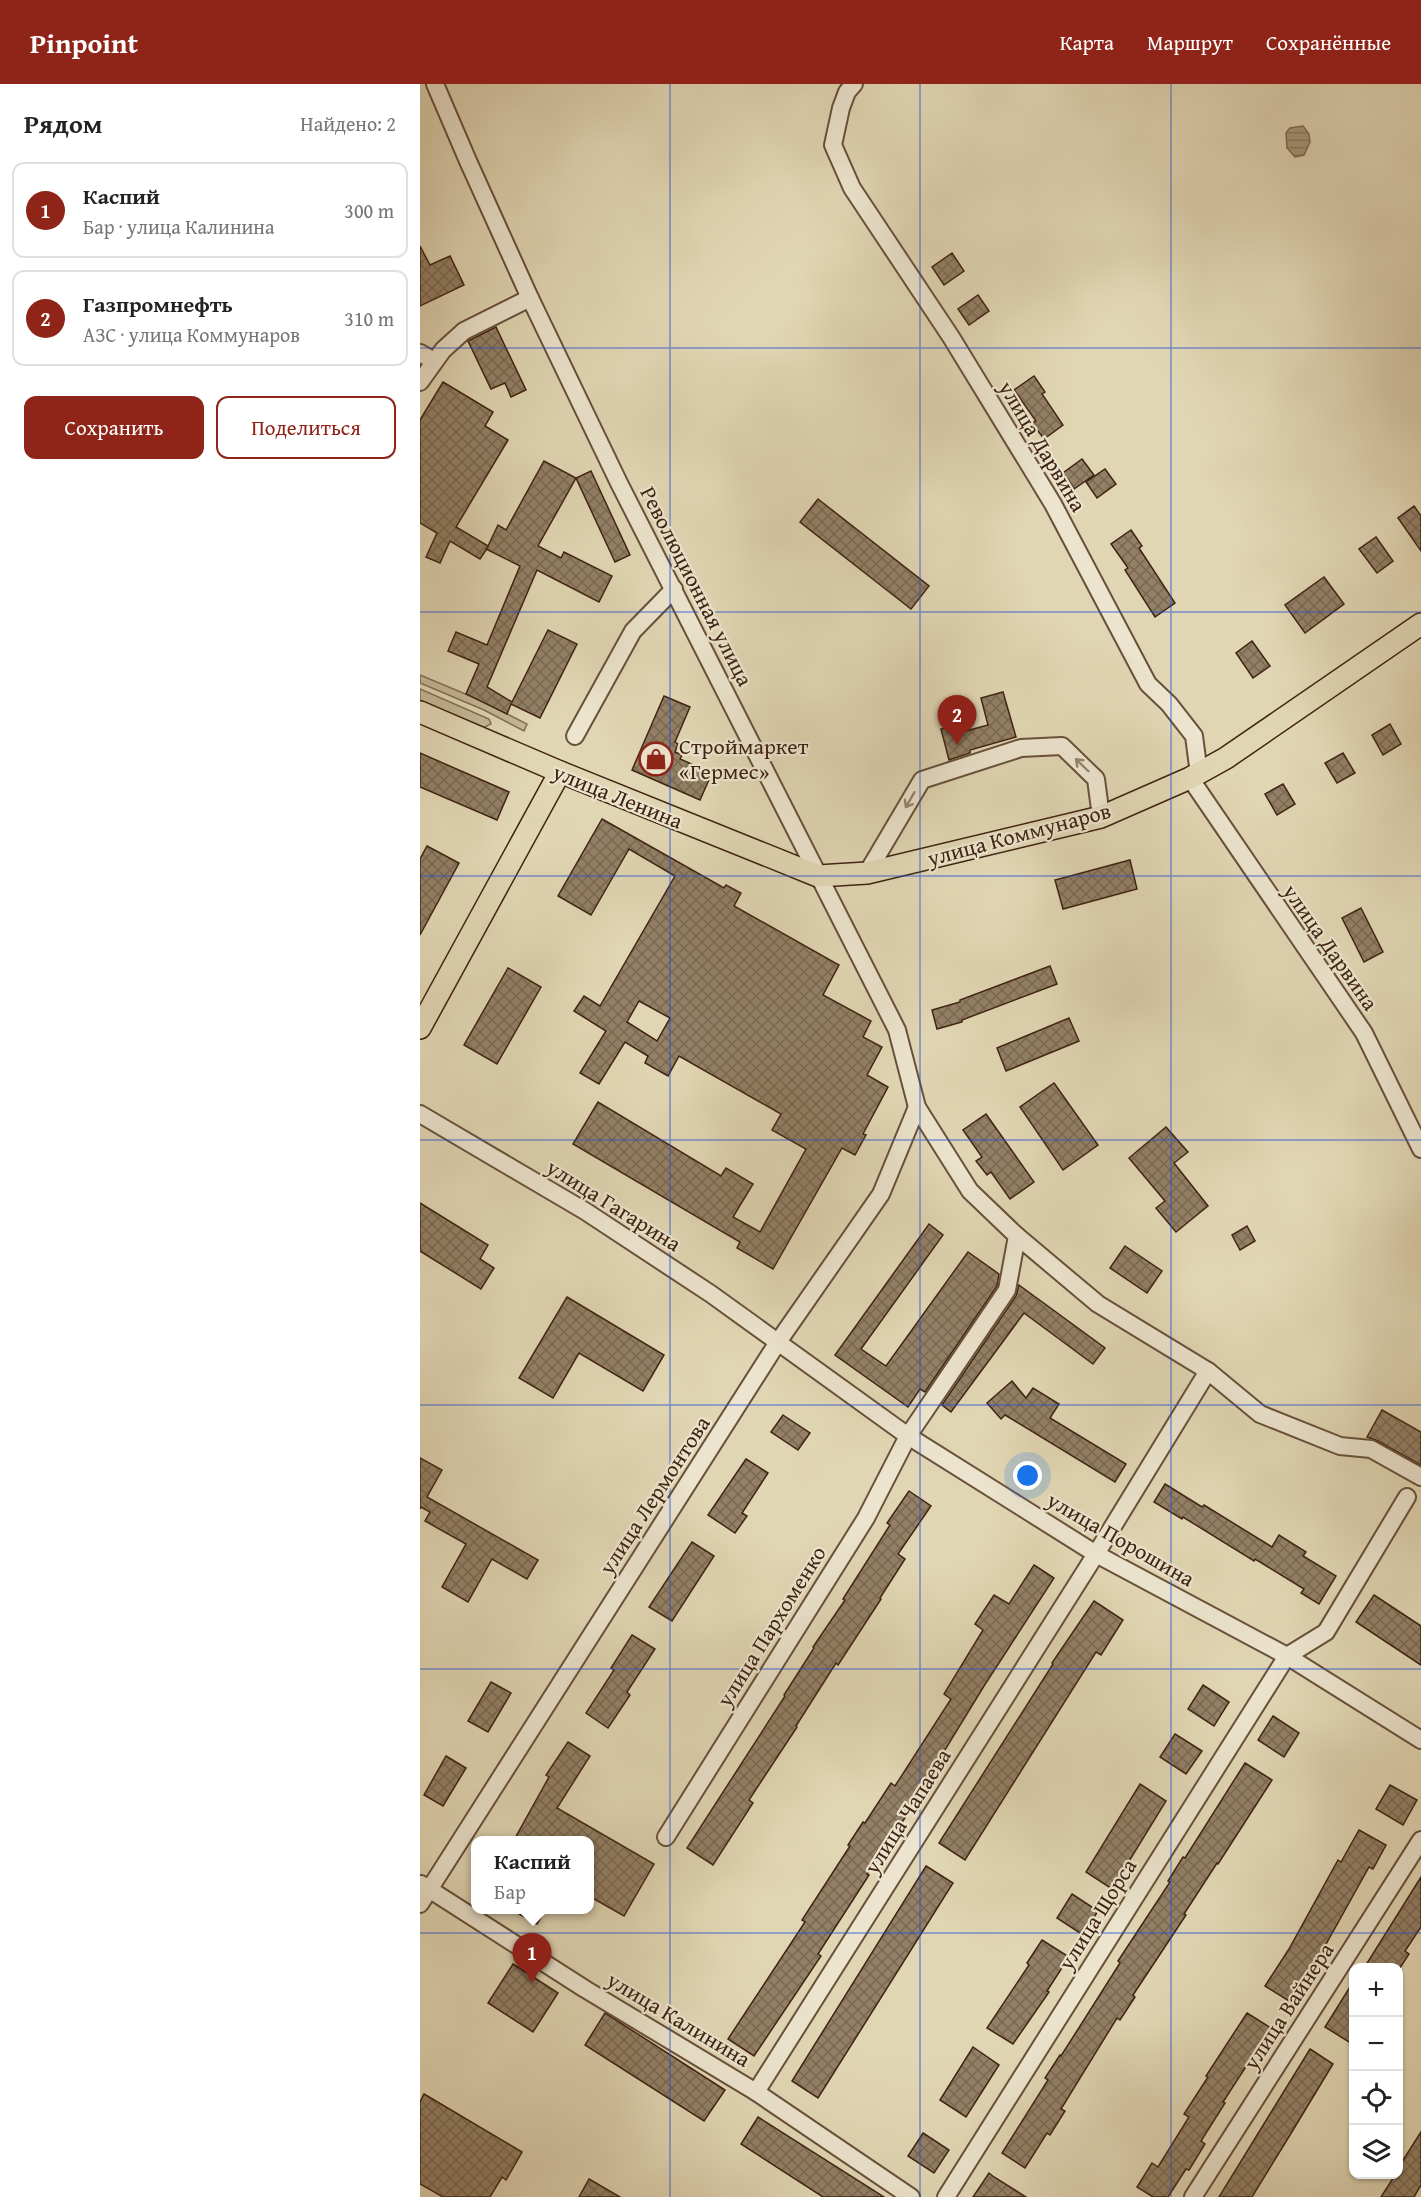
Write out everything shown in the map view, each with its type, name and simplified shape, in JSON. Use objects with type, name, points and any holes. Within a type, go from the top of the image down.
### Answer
[{"type":"main road","name":"улица Коммунаров","points":[[818,876],[867,873],[1101,817],[1194,776],[1226,758],[1421,624]]},
{"type":"main road","name":"улица Ленина","points":[[420,712],[560,772],[818,876]]},
{"type":"main road","points":[[420,1028],[560,772]]},
{"type":"street","name":"Революционная улица","points":[[435,84],[530,298],[619,483],[897,1030],[917,1107],[970,1191],[1017,1236],[1098,1304],[1208,1371],[1260,1414],[1340,1446],[1371,1449],[1421,1477]]},
{"type":"street","name":"улица Дарвина","points":[[854,84],[847,92],[841,108],[833,145],[852,188],[951,337],[1053,504],[1149,684],[1169,704],[1194,736],[1194,776],[1364,1033],[1421,1149]]},
{"type":"street","points":[[420,382],[425,361],[443,350],[464,331],[530,298]]},
{"type":"street","points":[[575,736],[633,631],[674,589]]},
{"type":"street","points":[[867,873],[922,780],[1021,748],[1062,746],[1096,779],[1101,817]]},
{"type":"street","name":"улица Лермонтова","points":[[423,1892],[778,1342],[881,1194],[917,1107]]},
{"type":"street","name":"улица Гагарина","points":[[420,1114],[585,1211],[711,1294],[778,1342]]},
{"type":"street","name":"улица Пархоменко","points":[[666,1837],[866,1518],[908,1436],[1007,1290],[1017,1236]]},
{"type":"street","name":"улица Порошина","points":[[778,1342],[908,1436],[1096,1554],[1287,1656],[1421,1740]]},
{"type":"street","name":"улица Чапаева","points":[[756,2092],[1096,1554],[1208,1371]]},
{"type":"street","points":[[1287,1656],[1326,1632],[1407,1497]]},
{"type":"street","name":"улица Щорса","points":[[946,2197],[1287,1656]]},
{"type":"street","name":"улица Вайнера","points":[[1193,2197],[1421,1840]]},
{"type":"street","name":"улица Калинина","points":[[423,1892],[756,2092],[911,2197]]},
{"type":"shaded area","points":[[1303,126],[1309,134],[1310,142],[1304,155],[1295,157],[1287,148],[1286,133],[1290,128]]},
{"type":"shaded area","points":[[420,675],[482,701],[527,724],[524,731],[484,710],[420,683]]},
{"type":"shaded area","points":[[420,689],[489,719],[491,724],[483,728],[420,700]]},
{"type":"building","points":[[420,246],[430,265],[450,256],[464,285],[420,306]]},
{"type":"building","points":[[952,253],[964,271],[944,285],[932,267]]},
{"type":"building","points":[[978,295],[989,311],[969,325],[958,309]]},
{"type":"building","points":[[496,327],[526,390],[511,397],[505,383],[491,389],[468,341]]},
{"type":"building","points":[[1034,376],[1045,392],[1042,394],[1063,425],[1044,439],[1032,423],[1036,421],[1014,390]]},
{"type":"building","points":[[443,382],[493,412],[485,426],[508,440],[456,527],[488,546],[498,525],[506,530],[544,461],[576,478],[538,546],[561,558],[564,552],[612,576],[599,602],[537,570],[487,687],[512,702],[548,630],[577,644],[540,718],[511,704],[507,714],[466,694],[479,664],[448,651],[456,632],[487,645],[520,566],[487,549],[480,559],[450,541],[440,563],[426,557],[437,533],[420,523],[420,420]]},
{"type":"building","points":[[1082,459],[1094,475],[1074,489],[1063,473]]},
{"type":"building","points":[[1105,469],[1116,484],[1097,498],[1086,482]]},
{"type":"building","points":[[591,471],[630,555],[615,562],[576,478]]},
{"type":"building","points":[[818,499],[929,586],[911,609],[800,522]]},
{"type":"building","points":[[1414,506],[1421,516],[1421,551],[1398,518]]},
{"type":"building","points":[[1131,530],[1142,546],[1139,548],[1175,603],[1155,617],[1125,570],[1128,568],[1111,544]]},
{"type":"building","points":[[1376,537],[1393,561],[1377,573],[1359,549]]},
{"type":"building","points":[[1324,577],[1344,604],[1305,633],[1285,605]]},
{"type":"building","points":[[1252,641],[1270,666],[1253,678],[1236,653]]},
{"type":"building","points":[[1003,692],[1016,737],[970,750],[970,753],[949,760],[941,729],[960,724],[962,732],[988,725],[981,698]]},
{"type":"building","points":[[664,696],[690,707],[675,742],[678,744],[675,752],[682,755],[680,759],[712,773],[700,800],[632,770]]},
{"type":"building","points":[[1390,724],[1401,744],[1383,755],[1372,735]]},
{"type":"building","points":[[420,753],[509,792],[497,820],[420,787]]},
{"type":"building","points":[[1343,753],[1355,773],[1337,783],[1325,763]]},
{"type":"building","points":[[1283,784],[1295,804],[1277,815],[1265,794]]},
{"type":"building","points":[[602,819],[724,888],[726,885],[741,893],[734,906],[839,965],[823,995],[871,1021],[863,1037],[882,1047],[867,1075],[888,1087],[863,1134],[866,1135],[855,1155],[842,1148],[773,1269],[737,1248],[740,1242],[573,1144],[598,1102],[721,1176],[726,1168],[753,1184],[733,1217],[760,1232],[806,1149],[772,1130],[781,1114],[679,1056],[668,1076],[645,1063],[648,1056],[625,1042],[599,1084],[580,1073],[606,1031],[574,1011],[584,996],[600,1006],[675,876],[629,849],[591,915],[558,896]],"holes":[[[639,1001],[670,1018],[657,1041],[627,1022]]]},
{"type":"building","points":[[427,846],[459,863],[420,935],[420,859]]},
{"type":"building","points":[[1130,860],[1137,889],[1063,909],[1055,880]]},
{"type":"building","points":[[1361,908],[1383,952],[1364,962],[1342,918]]},
{"type":"building","points":[[1050,966],[1057,984],[962,1020],[962,1022],[937,1029],[932,1010],[960,1002],[960,1000]]},
{"type":"building","points":[[508,968],[541,987],[497,1064],[464,1045]]},
{"type":"building","points":[[1069,1018],[1079,1041],[1006,1071],[997,1048]]},
{"type":"building","points":[[1054,1083],[1098,1145],[1063,1170],[1020,1107]]},
{"type":"building","points":[[986,1114],[1034,1182],[1010,1199],[991,1172],[987,1175],[976,1161],[982,1157],[963,1130]]},
{"type":"building","points":[[1166,1127],[1188,1152],[1174,1163],[1208,1206],[1176,1232],[1156,1208],[1165,1201],[1129,1158]]},
{"type":"building","points":[[420,1203],[488,1245],[480,1259],[494,1268],[481,1289],[420,1251]]},
{"type":"building","points":[[929,1224],[943,1235],[861,1349],[886,1366],[968,1252],[999,1274],[997,1286],[925,1392],[920,1389],[908,1407],[835,1355]]},
{"type":"building","points":[[1247,1226],[1255,1241],[1240,1250],[1232,1235]]},
{"type":"building","points":[[1125,1246],[1162,1271],[1147,1293],[1110,1268]]},
{"type":"building","points":[[1019,1285],[1105,1348],[1093,1364],[1024,1313],[951,1412],[942,1405],[1016,1296]]},
{"type":"building","points":[[567,1297],[664,1355],[643,1391],[579,1353],[553,1398],[519,1378]]},
{"type":"building","points":[[1012,1381],[1026,1398],[1033,1388],[1059,1404],[1050,1418],[1126,1464],[1115,1482],[1005,1415],[1001,1419],[987,1403]]},
{"type":"building","points":[[1382,1410],[1421,1432],[1421,1465],[1367,1437]]},
{"type":"building","points":[[783,1415],[810,1433],[798,1450],[771,1432]]},
{"type":"building","points":[[420,1458],[442,1470],[427,1497],[538,1560],[527,1579],[492,1559],[468,1602],[442,1587],[466,1544],[425,1521],[430,1512],[421,1507],[420,1509]]},
{"type":"building","points":[[746,1459],[768,1473],[742,1513],[747,1516],[735,1533],[708,1515]]},
{"type":"building","points":[[1165,1484],[1272,1547],[1279,1535],[1306,1552],[1303,1556],[1336,1576],[1319,1604],[1301,1593],[1304,1589],[1154,1502]]},
{"type":"building","points":[[909,1491],[931,1506],[898,1554],[905,1559],[749,1800],[753,1803],[713,1865],[687,1848],[845,1600],[843,1599],[890,1525],[887,1523]]},
{"type":"building","points":[[692,1542],[714,1556],[672,1621],[649,1607]]},
{"type":"building","points":[[1034,1565],[1054,1578],[984,1686],[915,1799],[917,1800],[867,1874],[869,1875],[818,1954],[821,1956],[754,2056],[728,2039],[805,1922],[802,1920],[863,1822],[865,1823],[891,1783],[895,1786],[951,1699],[944,1694],[983,1630],[975,1624],[994,1595],[1009,1604]]},
{"type":"building","points":[[1374,1595],[1421,1626],[1421,1665],[1356,1622]]},
{"type":"building","points":[[1094,1601],[1123,1620],[1101,1655],[1096,1652],[965,1860],[939,1843],[1052,1663]]},
{"type":"building","points":[[632,1635],[655,1649],[627,1692],[630,1695],[608,1728],[586,1713],[614,1670],[611,1668]]},
{"type":"building","points":[[491,1682],[511,1693],[488,1732],[468,1721]]},
{"type":"building","points":[[1203,1685],[1229,1702],[1214,1726],[1188,1709]]},
{"type":"building","points":[[1273,1716],[1299,1733],[1284,1757],[1258,1740]]},
{"type":"building","points":[[1175,1734],[1202,1751],[1186,1774],[1160,1757]]},
{"type":"building","points":[[568,1742],[590,1756],[557,1808],[654,1864],[624,1916],[594,1899],[594,1836],[516,1836],[549,1777],[546,1775]]},
{"type":"building","points":[[446,1756],[466,1768],[443,1806],[424,1795]]},
{"type":"building","points":[[1245,1763],[1272,1780],[1184,1914],[1186,1915],[1133,1995],[1135,1997],[1120,2020],[1117,2018],[1061,2109],[1065,2111],[1050,2135],[1047,2133],[1025,2168],[1002,2153],[1048,2080],[1045,2078],[1120,1963],[1118,1961],[1170,1882],[1168,1881],[1183,1857],[1185,1858]]},
{"type":"building","points":[[1140,1784],[1166,1801],[1112,1889],[1086,1872]]},
{"type":"building","points":[[1390,1785],[1417,1800],[1403,1825],[1376,1809]]},
{"type":"building","points":[[1359,1830],[1386,1845],[1373,1869],[1369,1867],[1315,1964],[1313,1963],[1289,2001],[1265,1986],[1289,1949],[1338,1860],[1341,1862]]},
{"type":"building","points":[[926,1866],[953,1883],[818,2098],[792,2081]]},
{"type":"building","points":[[1421,1877],[1421,1927],[1405,1951],[1409,1954],[1403,1963],[1367,1963]]},
{"type":"building","points":[[1072,1894],[1098,1911],[1083,1935],[1057,1918]]},
{"type":"building","points":[[519,1914],[543,1914],[537,1924]]},
{"type":"building","points":[[1042,1940],[1069,1957],[1047,1991],[1049,1992],[1013,2044],[987,2028],[1029,1965],[1027,1963]]},
{"type":"building","points":[[513,1964],[558,1993],[533,2032],[488,2003]]},
{"type":"building","points":[[1349,1988],[1349,2042],[1325,2027]]},
{"type":"building","points":[[605,2013],[725,2090],[704,2121],[585,2045]]},
{"type":"building","points":[[1247,2013],[1271,2028],[1223,2102],[1225,2103],[1201,2141],[1205,2144],[1189,2170],[1186,2169],[1168,2197],[1153,2197],[1137,2187],[1152,2163],[1158,2167],[1189,2117],[1184,2114]]},
{"type":"building","points":[[973,2047],[999,2065],[966,2117],[940,2100]]},
{"type":"building","points":[[1310,2049],[1333,2064],[1252,2197],[1219,2197]]},
{"type":"building","points":[[424,2094],[522,2152],[506,2180],[502,2177],[490,2197],[443,2197],[420,2184],[420,2102]]},
{"type":"building","points":[[758,2117],[884,2197],[823,2197],[741,2144]]},
{"type":"building","points":[[1421,2132],[1421,2185],[1414,2197],[1381,2197],[1392,2179],[1403,2179],[1403,2160]]},
{"type":"building","points":[[923,2133],[949,2150],[934,2173],[908,2156]]},
{"type":"building","points":[[989,2173],[994,2177],[1026,2197],[973,2197]]},
{"type":"building","points":[[589,2179],[620,2197],[579,2197]]},
{"type":"place","name":"Газпромнефть","points":[[957,745]]},
{"type":"place","name":"Строймаркет «Гермес»","points":[[656,759]]},
{"type":"place","name":"Каспий","points":[[532,1983]]}]
